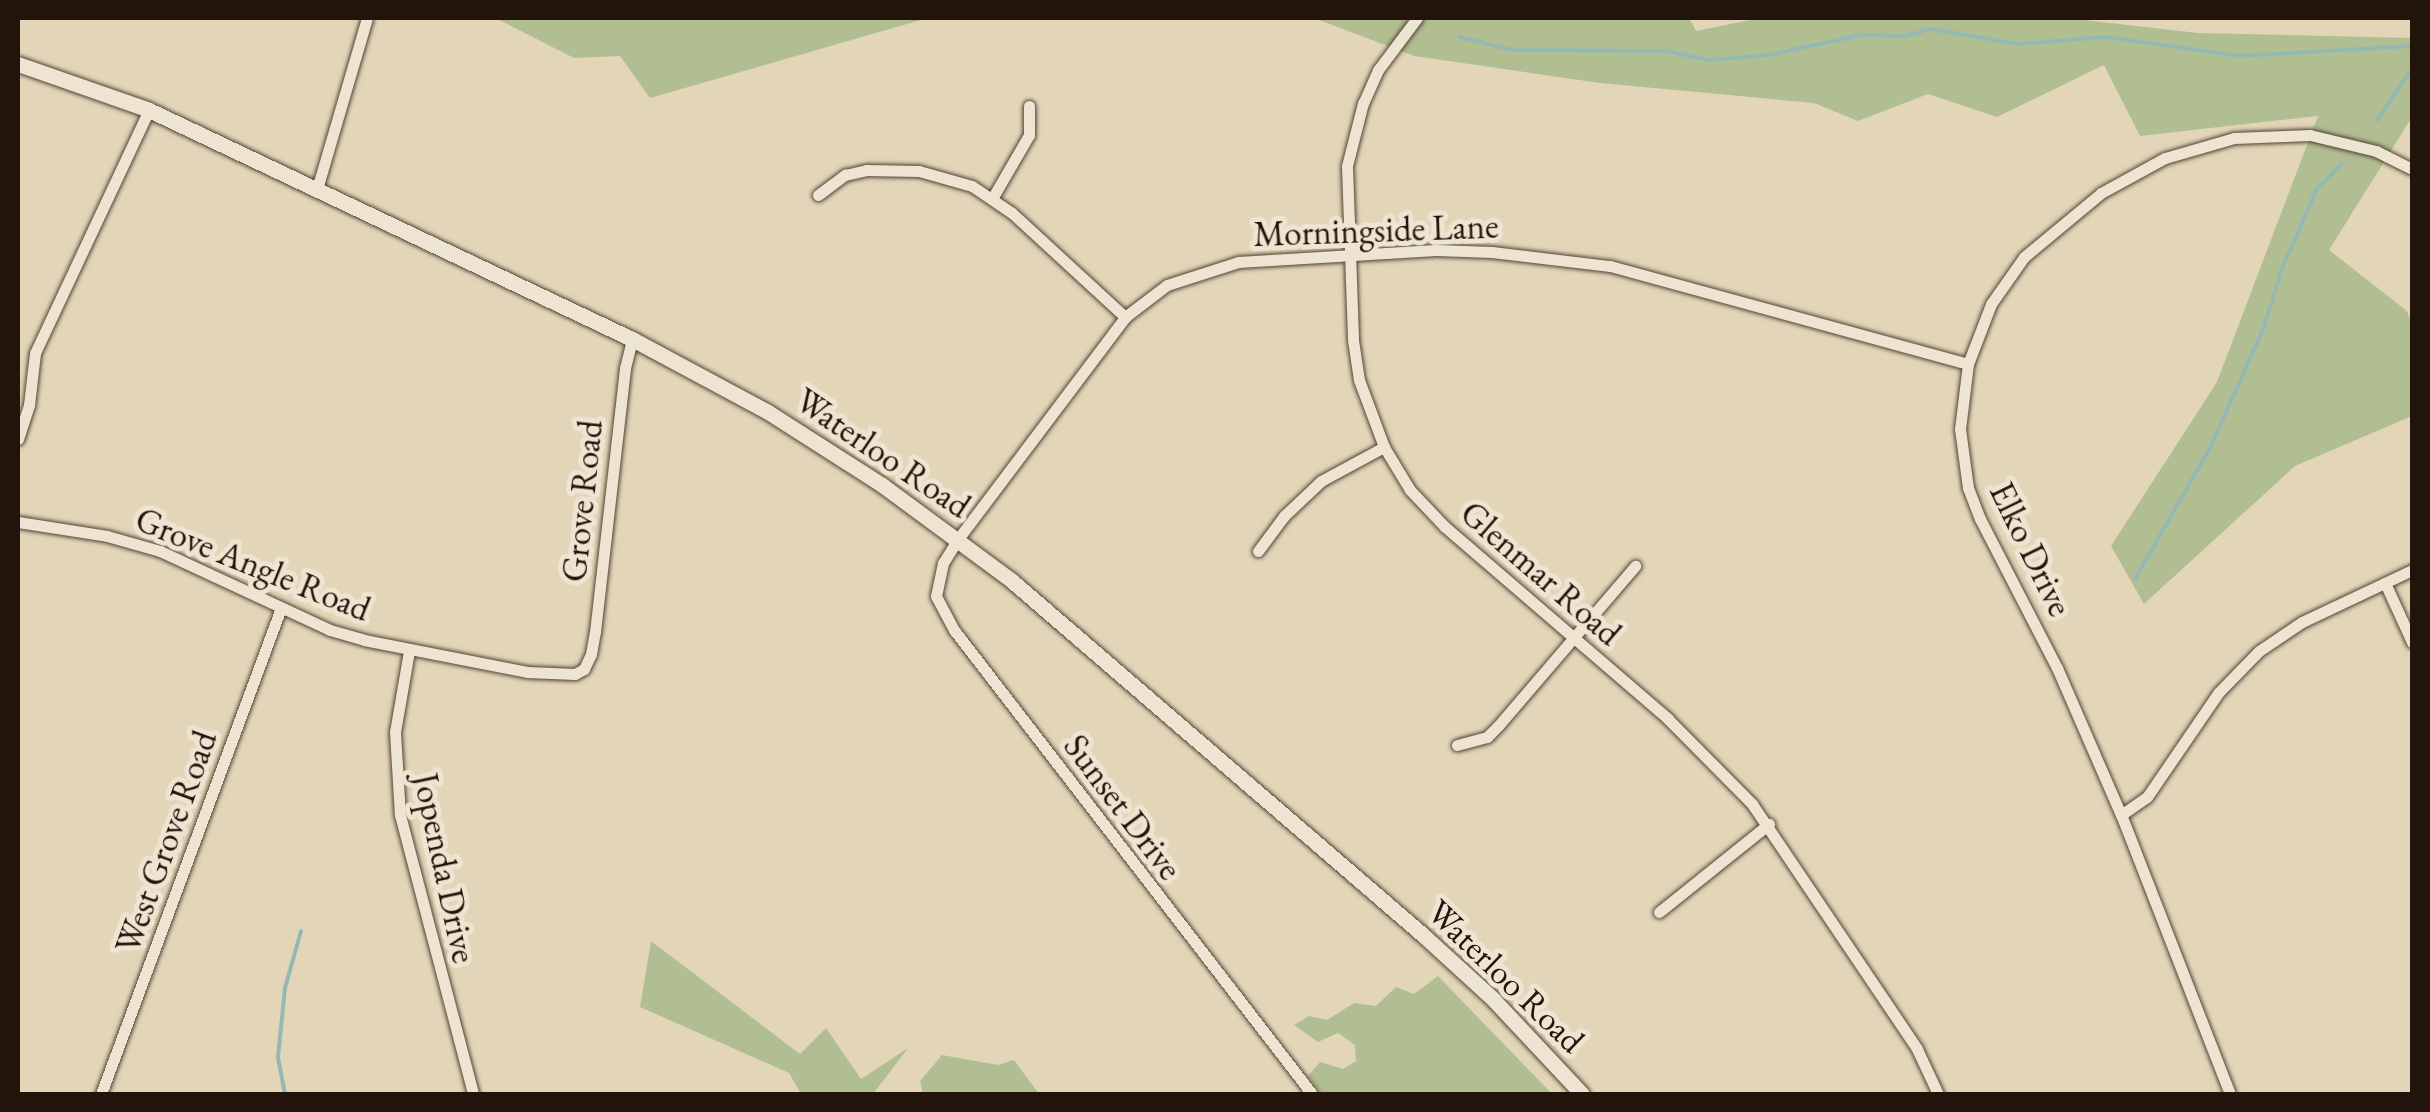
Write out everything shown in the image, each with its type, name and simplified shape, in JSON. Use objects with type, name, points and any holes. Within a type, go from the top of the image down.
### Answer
[{"type":"main road","name":"Waterloo Road","points":[[18,64],[149,110],[632,339],[768,412],[958,539],[1070,629],[1446,955],[1582,1094]]},
{"type":"street","points":[[317,189],[368,18]]},
{"type":"street","name":"Glenmar Road","points":[[1418,18],[1378,70],[1358,119],[1347,166],[1348,254],[1359,380],[1384,447],[1424,507],[1668,718],[1769,824],[1917,1049],[1938,1094]]},
{"type":"street","points":[[992,197],[1029,135],[1029,106]]},
{"type":"street","points":[[19,433],[36,353],[149,110]]},
{"type":"street","name":"Elko Drive","points":[[2230,1094],[2121,815],[2028,604],[1980,519],[1968,488],[1960,429],[1968,364],[1991,304],[2024,257],[2069,216],[2164,158],[2234,138],[2310,134],[2376,151],[2412,169]]},
{"type":"street","points":[[818,194],[845,175],[892,169],[945,177],[992,197],[1125,317]]},
{"type":"street","name":"Morningside Lane","points":[[958,539],[1125,317],[1168,284],[1212,266],[1348,254],[1492,252],[1610,266],[1968,364]]},
{"type":"street","name":"Grove Road","points":[[584,669],[595,632],[624,368],[632,339]]},
{"type":"street","points":[[1258,551],[1284,516],[1321,480],[1384,447]]},
{"type":"street","name":"Grove Angle Road","points":[[18,522],[107,536],[160,551],[330,630],[408,651],[560,676],[584,669]]},
{"type":"street","name":"Sunset Drive","points":[[958,539],[938,579],[940,611],[1312,1094]]},
{"type":"street","points":[[1457,746],[1487,737],[1635,566]]},
{"type":"street","points":[[2121,815],[2147,796],[2219,692],[2258,651],[2302,622],[2412,570]]},
{"type":"street","points":[[2385,583],[2412,642]]},
{"type":"street","name":"West Grove Road","points":[[101,1094],[281,608]]},
{"type":"street","name":"Jopenda Drive","points":[[408,651],[395,732],[400,814],[473,1094]]},
{"type":"street","points":[[1659,912],[1769,824]]},
{"type":"green space","points":[[495,18],[928,18],[650,98],[620,56],[574,58]]},
{"type":"green space","points":[[1314,18],[1689,18],[1696,31],[1760,18],[2066,18],[2198,33],[2412,38],[2412,117],[2329,250],[2407,311],[2412,325],[2412,416],[2295,466],[2144,604],[2111,546],[2217,382],[2318,116],[2140,136],[2104,65],[1997,117],[1928,94],[1858,121],[1814,103],[1600,83],[1414,56]]},
{"type":"green space","points":[[651,941],[800,1054],[826,1028],[861,1079],[908,1048],[873,1094],[801,1094],[789,1073],[640,1007]]},
{"type":"green space","points":[[1438,976],[1552,1094],[1322,1094],[1308,1076],[1320,1062],[1343,1069],[1356,1061],[1355,1045],[1338,1033],[1318,1042],[1294,1025],[1309,1016],[1327,1020],[1354,1003],[1376,1006],[1396,987],[1414,994]]},
{"type":"green space","points":[[942,1055],[998,1065],[1014,1060],[1039,1094],[923,1094],[920,1081]]},
{"type":"waterway","points":[[1459,37],[1513,50],[1666,51],[1709,60],[1769,55],[1861,35],[1907,36],[1930,29],[2019,44],[2105,37],[2239,56],[2412,46]]},
{"type":"waterway","points":[[2377,120],[2412,69]]},
{"type":"waterway","points":[[2135,579],[2210,448],[2262,332],[2283,266],[2317,189],[2341,164]]},
{"type":"waterway","points":[[285,1094],[278,1057],[285,988],[301,931]]}]
